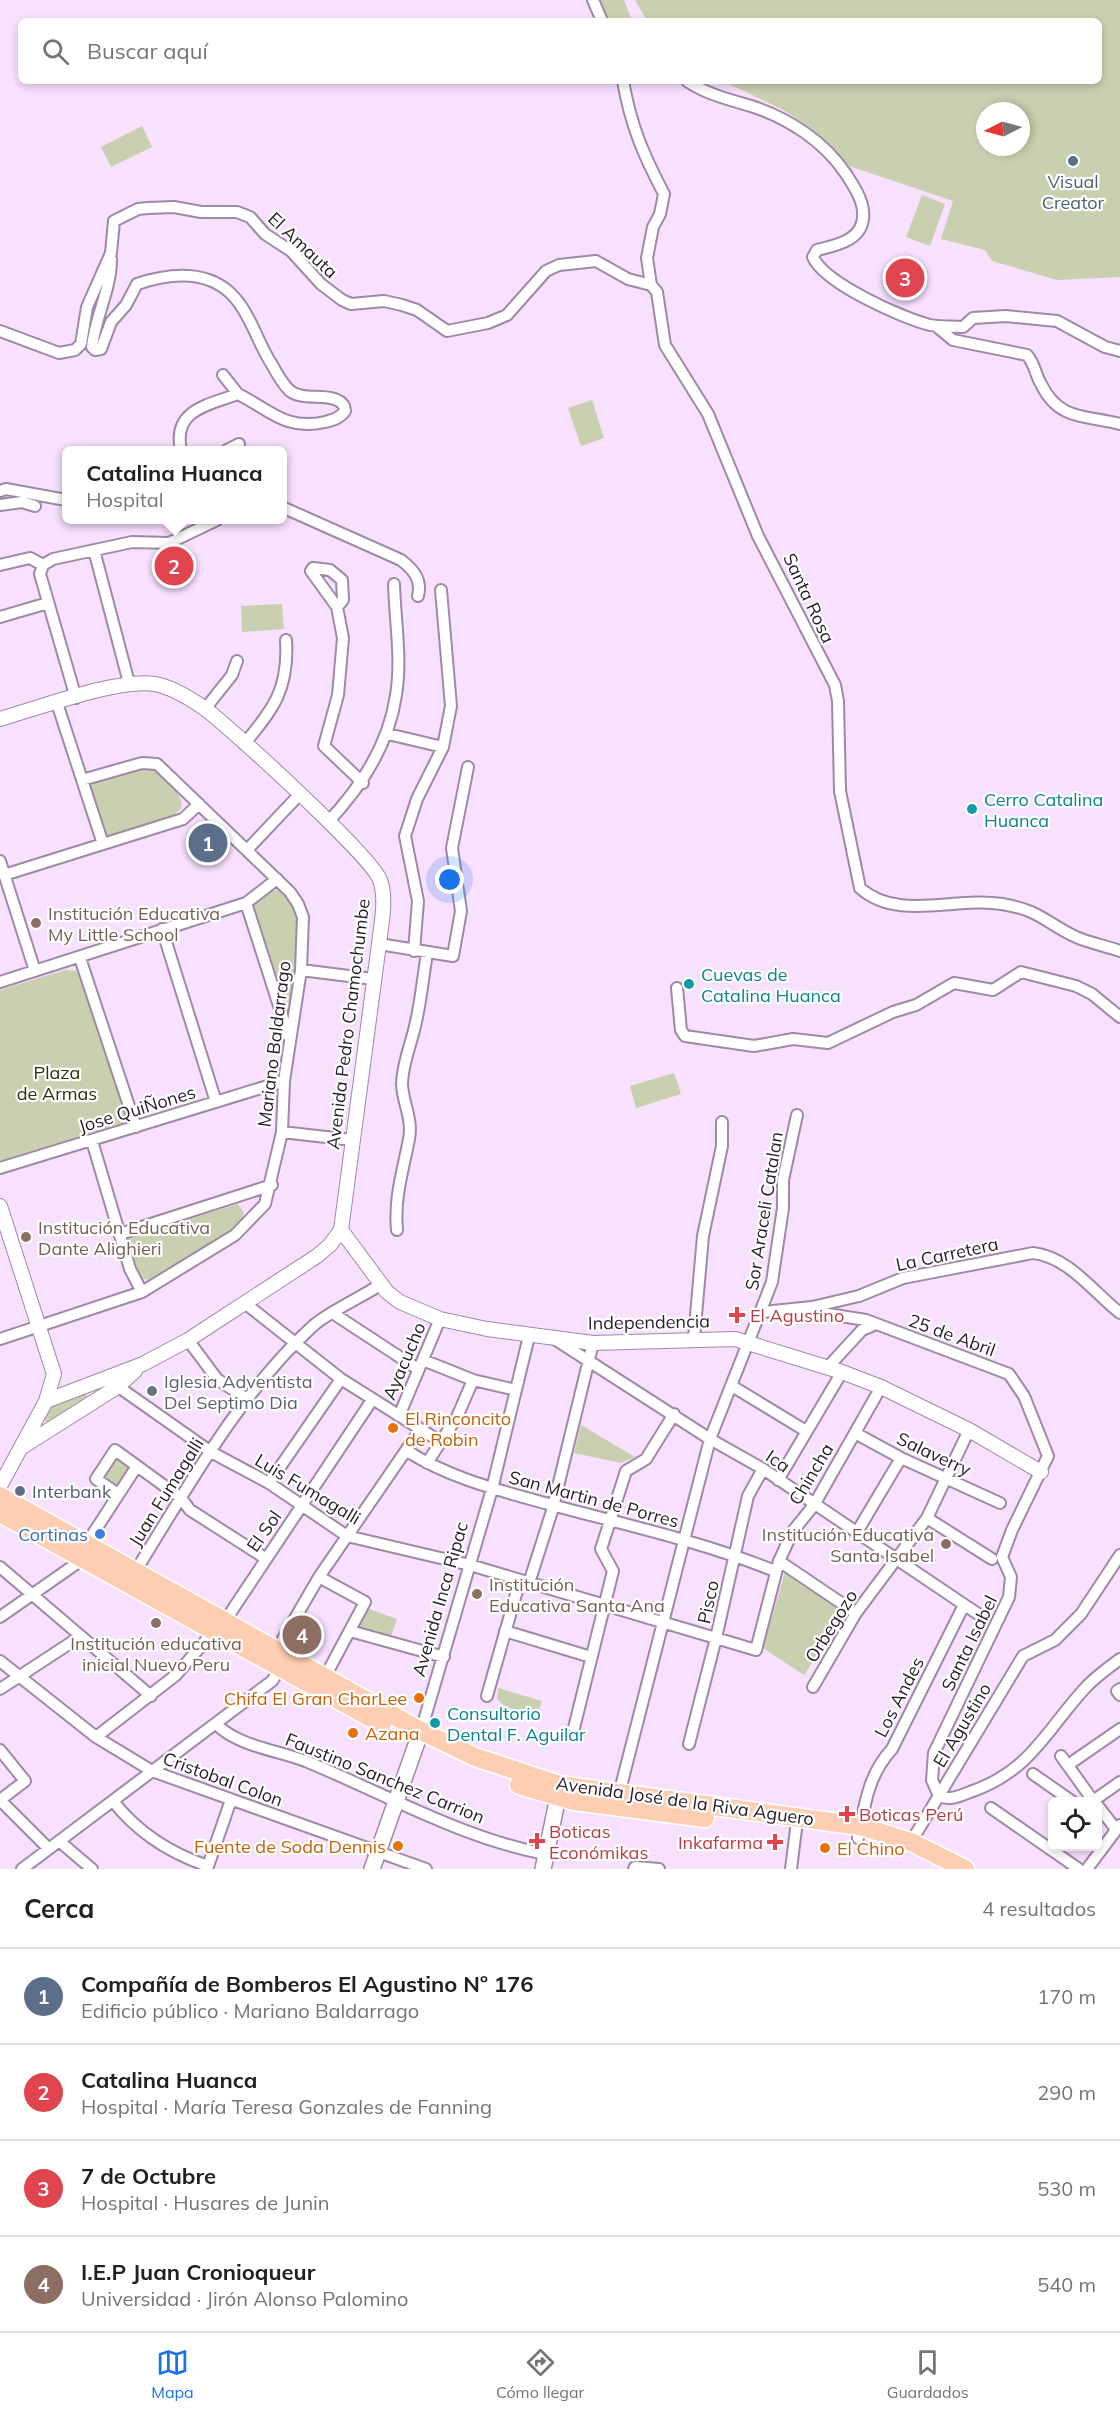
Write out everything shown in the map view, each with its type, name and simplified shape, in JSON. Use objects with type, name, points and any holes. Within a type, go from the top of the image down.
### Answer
[{"type":"main road","name":"Avenida José de la Riva Aguero","points":[[0,1496],[84,1552],[419,1737],[559,1791],[614,1808],[796,1829],[859,1832],[939,1869]]},
{"type":"main road","name":"Avenida José de la Riva Aguero","points":[[0,1513],[84,1552],[135,1572],[219,1626]]},
{"type":"main road","name":"Avenida José de la Riva Aguero","points":[[279,1659],[325,1677],[419,1737]]},
{"type":"main road","name":"Avenida Inca Ripac","points":[[372,1869],[395,1799],[419,1737]]},
{"type":"main road","name":"Avenida José de la Riva Aguero","points":[[559,1791],[619,1794],[911,1842],[964,1869]]},
{"type":"main road","points":[[544,1861],[559,1791]]},
{"type":"street","points":[[592,0],[601,18]]},
{"type":"street","name":"Santa Rosa","points":[[624,84],[633,126],[651,173],[664,194],[649,244],[648,266],[651,285],[657,292],[665,345],[708,414],[758,536],[835,685],[838,701],[840,791],[860,888],[870,897],[889,904],[1000,903],[1030,909],[1077,937],[1120,951]]},
{"type":"street","points":[[693,84],[778,117],[824,147],[851,182],[863,208],[863,222],[852,238],[837,246],[817,250],[813,257],[815,262],[844,285],[898,313],[936,326],[963,327],[973,318],[1006,316],[1057,321],[1105,347],[1120,351]]},
{"type":"street","name":"El Amauta","points":[[0,331],[60,352],[75,350],[81,344],[87,307],[111,253],[114,221],[138,209],[174,207],[201,212],[237,212],[250,218],[265,234],[291,251],[321,284],[342,300],[351,304],[384,301],[402,305],[417,310],[447,331],[488,323],[507,315],[546,271],[559,265],[596,261],[628,279],[651,285]]},
{"type":"street","points":[[111,253],[107,290],[94,330],[92,347],[95,350],[101,349],[111,322],[126,305],[137,284],[180,275],[207,279],[237,300],[266,355],[288,389],[295,394],[338,400],[344,406],[345,411],[342,415],[327,421],[307,426],[292,424],[238,394],[224,375]]},
{"type":"street","points":[[936,326],[953,340],[1014,350],[1027,355],[1034,362],[1039,381],[1049,400],[1066,414],[1120,424]]},
{"type":"street","points":[[963,327],[967,344]]},
{"type":"street","points":[[180,446],[178,436],[183,422],[203,406],[238,394]]},
{"type":"street","points":[[234,446],[238,444]]},
{"type":"street","points":[[35,506],[22,502],[5,504],[3,490],[62,499]]},
{"type":"street","points":[[287,509],[401,561],[416,574],[420,585],[418,596]]},
{"type":"street","points":[[76,698],[40,574],[43,565],[53,559],[132,542],[169,543],[208,524]]},
{"type":"street","points":[[0,719],[129,683],[94,550]]},
{"type":"street","points":[[0,565],[24,558],[43,565]]},
{"type":"street","points":[[328,822],[363,783],[388,734],[397,694],[394,584]]},
{"type":"street","points":[[414,951],[418,901],[405,836],[417,800],[443,747],[452,706],[441,590]]},
{"type":"street","points":[[0,617],[48,603]]},
{"type":"street","points":[[337,607],[344,638],[342,670],[333,718],[324,740],[327,750],[363,783]]},
{"type":"street","points":[[244,744],[280,696],[287,675],[286,640]]},
{"type":"street","points":[[205,709],[232,675],[237,661]]},
{"type":"street","name":"Avenida Pedro Chamochumbe","points":[[129,683],[158,685],[205,709],[328,822],[372,868],[380,880],[383,897],[379,944],[341,1230]]},
{"type":"street","points":[[57,703],[103,844]]},
{"type":"street","points":[[388,734],[443,747]]},
{"type":"street","name":"Mariano Baldarrago","points":[[0,1338],[40,1327],[142,1292],[235,1235],[265,1204],[272,1185],[282,1132],[284,1082],[301,970],[303,917],[298,904],[277,879],[157,764],[152,763],[82,780]]},
{"type":"street","points":[[379,944],[453,956],[461,911],[452,848],[468,767]]},
{"type":"street","points":[[247,850],[299,795]]},
{"type":"street","points":[[4,875],[183,819],[199,804]]},
{"type":"street","points":[[0,861],[35,971]]},
{"type":"street","points":[[0,982],[246,903],[277,879]]},
{"type":"street","points":[[246,903],[290,1042]]},
{"type":"street","points":[[162,929],[216,1102]]},
{"type":"street","points":[[397,1230],[396,1216],[401,1168],[409,1138],[410,1121],[402,1084],[407,1050],[415,1028],[427,953]]},
{"type":"street","points":[[80,958],[135,1127]]},
{"type":"street","points":[[301,970],[373,979]]},
{"type":"street","points":[[677,988],[680,995],[681,1030],[685,1035],[754,1046],[793,1039],[828,1043],[893,1012],[916,1005],[954,983],[993,990],[1021,972],[1076,986],[1092,994],[1120,1017]]},
{"type":"street","name":"Jose QuiÑones","points":[[0,1168],[284,1082]]},
{"type":"street","name":"Sor Araceli Catalan","points":[[619,1794],[710,1439],[747,1343],[763,1312],[772,1282],[783,1208],[783,1180],[797,1115]]},
{"type":"street","points":[[694,1338],[703,1236],[722,1146],[722,1122]]},
{"type":"street","points":[[282,1132],[352,1140]]},
{"type":"street","points":[[92,1141],[129,1269],[142,1292]]},
{"type":"street","points":[[120,1234],[272,1185]]},
{"type":"street","points":[[0,1206],[54,1374],[46,1401],[0,1486]]},
{"type":"street","points":[[20,1449],[92,1403],[113,1383],[246,1304],[317,1256],[330,1245],[341,1230]]},
{"type":"street","name":"Independencia","points":[[341,1230],[380,1285],[400,1302],[440,1319],[529,1336],[592,1343],[694,1338],[735,1339],[842,1372],[880,1387],[969,1430],[1041,1472]]},
{"type":"street","name":"La Carretera","points":[[763,1312],[812,1307],[859,1296],[903,1278],[1033,1253],[1047,1254],[1062,1262],[1120,1313]]},
{"type":"street","name":"Juan Fumagalli","points":[[135,1572],[247,1399],[294,1343],[317,1323],[380,1285]]},
{"type":"street","points":[[246,1304],[341,1379],[441,1442]]},
{"type":"street","name":"25 de Abril","points":[[812,1307],[828,1314],[866,1320],[874,1325],[921,1338],[1009,1374],[1024,1396],[1043,1439]]},
{"type":"street","points":[[334,1314],[421,1365],[516,1390]]},
{"type":"street","name":"Ayacucho","points":[[399,1416],[440,1319]]},
{"type":"street","points":[[827,1368],[862,1330],[874,1325]]},
{"type":"street","name":"Avenida Inca Ripac","points":[[419,1737],[492,1489],[529,1336]]},
{"type":"street","name":"Ica","points":[[553,1338],[710,1439],[763,1469],[981,1616]]},
{"type":"street","points":[[188,1340],[217,1379],[247,1399]]},
{"type":"street","points":[[487,1696],[506,1631],[553,1505],[592,1343]]},
{"type":"street","points":[[778,1480],[842,1372]]},
{"type":"street","points":[[269,1483],[341,1379]]},
{"type":"street","points":[[427,1464],[457,1417],[473,1380]]},
{"type":"street","points":[[46,1401],[85,1386],[113,1383]]},
{"type":"street","name":"Luis Fumagalli","points":[[113,1383],[211,1452],[269,1483],[347,1536],[470,1565],[756,1650]]},
{"type":"street","points":[[85,1386],[92,1392],[92,1403]]},
{"type":"street","points":[[732,1386],[806,1431]]},
{"type":"street","name":"Chincha","points":[[756,1650],[777,1566],[793,1531],[814,1505],[880,1387]]},
{"type":"street","name":"El Sol","points":[[96,1737],[176,1675],[219,1626],[372,1400]]},
{"type":"street","points":[[574,1728],[614,1571],[601,1549],[626,1471],[646,1459],[674,1414]]},
{"type":"street","points":[[22,1869],[272,1681],[279,1659],[281,1642],[319,1577],[420,1430]]},
{"type":"street","name":"Orbegozo","points":[[813,1687],[856,1613],[927,1518],[969,1430]]},
{"type":"street","name":"Salaverry","points":[[855,1433],[901,1458],[1000,1503]]},
{"type":"street","name":"Santa Isabel","points":[[939,1796],[932,1780],[934,1753],[1012,1591],[1011,1577],[1002,1557],[1012,1530],[1047,1460],[1043,1439]]},
{"type":"street","points":[[118,1494],[96,1479],[115,1450],[181,1498],[190,1510],[265,1558]]},
{"type":"street","name":"San Martin de Porres","points":[[407,1451],[427,1464],[492,1489],[777,1566],[856,1613]]},
{"type":"street","points":[[857,1532],[901,1458]]},
{"type":"street","points":[[0,1617],[33,1594],[84,1552],[137,1466]]},
{"type":"street","name":"Pisco","points":[[689,1744],[748,1497],[763,1469]]},
{"type":"street","points":[[927,1518],[992,1559]]},
{"type":"street","name":"El Agustino","points":[[911,1842],[1023,1656],[1054,1640],[1081,1614],[1120,1555]]},
{"type":"street","points":[[0,1568],[151,1696]]},
{"type":"street","points":[[319,1577],[365,1602],[325,1677]]},
{"type":"street","name":"Los Andes","points":[[859,1832],[867,1789],[878,1764],[892,1749],[964,1605]]},
{"type":"street","points":[[350,1631],[444,1657]]},
{"type":"street","points":[[506,1631],[591,1656]]},
{"type":"street","points":[[0,1689],[81,1636]]},
{"type":"street","points":[[939,1796],[948,1799],[974,1791],[1020,1765],[1044,1742],[1088,1686],[1120,1659]]},
{"type":"street","name":"Cristobal Colon","points":[[0,1661],[96,1737],[152,1772],[426,1869]]},
{"type":"street","name":"Faustino Sanchez Carrion","points":[[216,1724],[232,1736],[305,1761],[544,1861]]},
{"type":"street","points":[[1090,1797],[1064,1761],[1120,1729]]},
{"type":"street","points":[[0,1750],[25,1781],[0,1800],[49,1849]]},
{"type":"street","points":[[1033,1774],[1066,1797]]},
{"type":"street","points":[[1099,1797],[1120,1782]]},
{"type":"street","points":[[113,1801],[129,1822],[155,1841],[177,1856],[207,1868],[231,1800]]},
{"type":"street","points":[[991,1808],[1079,1869]]},
{"type":"street","points":[[1102,1810],[1118,1827]]},
{"type":"street","points":[[1102,1820],[1118,1827]]},
{"type":"street","points":[[1087,1869],[1118,1827]]},
{"type":"street","points":[[791,1869],[796,1829]]},
{"type":"street","points":[[60,1841],[92,1869]]},
{"type":"street","points":[[634,1868],[659,1869]]},
{"type":"green space","points":[[597,0],[624,0],[631,18],[603,18]]},
{"type":"green space","points":[[635,0],[1120,0],[1120,277],[1057,280],[992,261],[985,250],[941,239],[953,201],[849,166],[809,127],[785,111],[729,84],[1102,84],[1102,18],[645,18]]},
{"type":"green space","points":[[142,126],[152,147],[111,167],[101,147]]},
{"type":"green space","points":[[922,195],[945,204],[930,246],[906,237]]},
{"type":"green space","points":[[592,400],[604,438],[581,446],[568,408]]},
{"type":"green space","points":[[282,604],[284,629],[242,632],[241,606]]},
{"type":"green space","points":[[146,767],[157,772],[173,786],[182,803],[180,810],[172,817],[104,837],[87,785]]},
{"type":"green space","points":[[284,889],[297,906],[300,920],[290,1003],[280,1005],[249,905],[266,892]]},
{"type":"green space","name":"Plaza de Armas","points":[[65,970],[80,971],[126,1110],[126,1120],[115,1129],[7,1160],[0,1160],[0,990]]},
{"type":"green space","points":[[674,1073],[681,1094],[636,1108],[630,1086]]},
{"type":"green space","points":[[238,1204],[244,1213],[241,1223],[153,1280],[138,1279],[124,1239]]},
{"type":"green space","points":[[84,1392],[89,1397],[48,1424],[44,1419],[49,1406]]},
{"type":"green space","points":[[581,1425],[635,1457],[621,1463],[574,1453]]},
{"type":"green space","points":[[116,1454],[133,1465],[117,1489],[101,1477]]},
{"type":"green space","points":[[785,1572],[846,1611],[804,1675],[763,1648]]},
{"type":"green space","points":[[366,1608],[397,1619],[390,1639],[356,1629]]},
{"type":"green space","points":[[498,1688],[542,1701],[537,1715],[506,1707],[497,1699]]},
{"type":"place","name":"Visual Creator","points":[[1073,161]]},
{"type":"place","name":"7 de Octubre","points":[[905,278]]},
{"type":"place","name":"Catalina Huanca","points":[[174,566]]},
{"type":"place","name":"Cerro Catalina Huanca","points":[[972,809]]},
{"type":"place","name":"Compañía de Bomberos El Agustino Nº 176","points":[[208,843]]},
{"type":"place","name":"Institución Educativa My Little School","points":[[36,923]]},
{"type":"place","name":"Cuevas de Catalina Huanca","points":[[689,984]]},
{"type":"place","name":"Institución Educativa Dante Alighieri","points":[[26,1237]]},
{"type":"place","name":"El Agustino","points":[[737,1315]]},
{"type":"place","name":"Iglesia Adventista Del Septimo Dia","points":[[152,1391]]},
{"type":"place","name":"El Rinconcito de Robin","points":[[393,1428]]},
{"type":"place","name":"Interbank","points":[[20,1491]]},
{"type":"place","name":"Cortinas","points":[[100,1534]]},
{"type":"place","name":"Institución Educativa Santa Isabel","points":[[946,1544]]},
{"type":"place","name":"Institución Educativa Santa Ana","points":[[477,1594]]},
{"type":"place","name":"Institución educativa inicial Nuevo Peru","points":[[156,1623]]},
{"type":"place","name":"I.E.P Juan Cronioqueur","points":[[302,1635]]},
{"type":"place","name":"Chifa El Gran CharLee","points":[[419,1698]]},
{"type":"place","name":"Consultorio Dental F. Aguilar","points":[[435,1723]]},
{"type":"place","name":"Azana","points":[[353,1733]]},
{"type":"place","name":"Boticas Perú","points":[[847,1814]]},
{"type":"place","name":"Boticas Económikas","points":[[537,1841]]},
{"type":"place","name":"Inkafarma","points":[[775,1842]]},
{"type":"place","name":"Fuente de Soda Dennis","points":[[398,1846]]},
{"type":"place","name":"El Chino","points":[[825,1848]]}]
